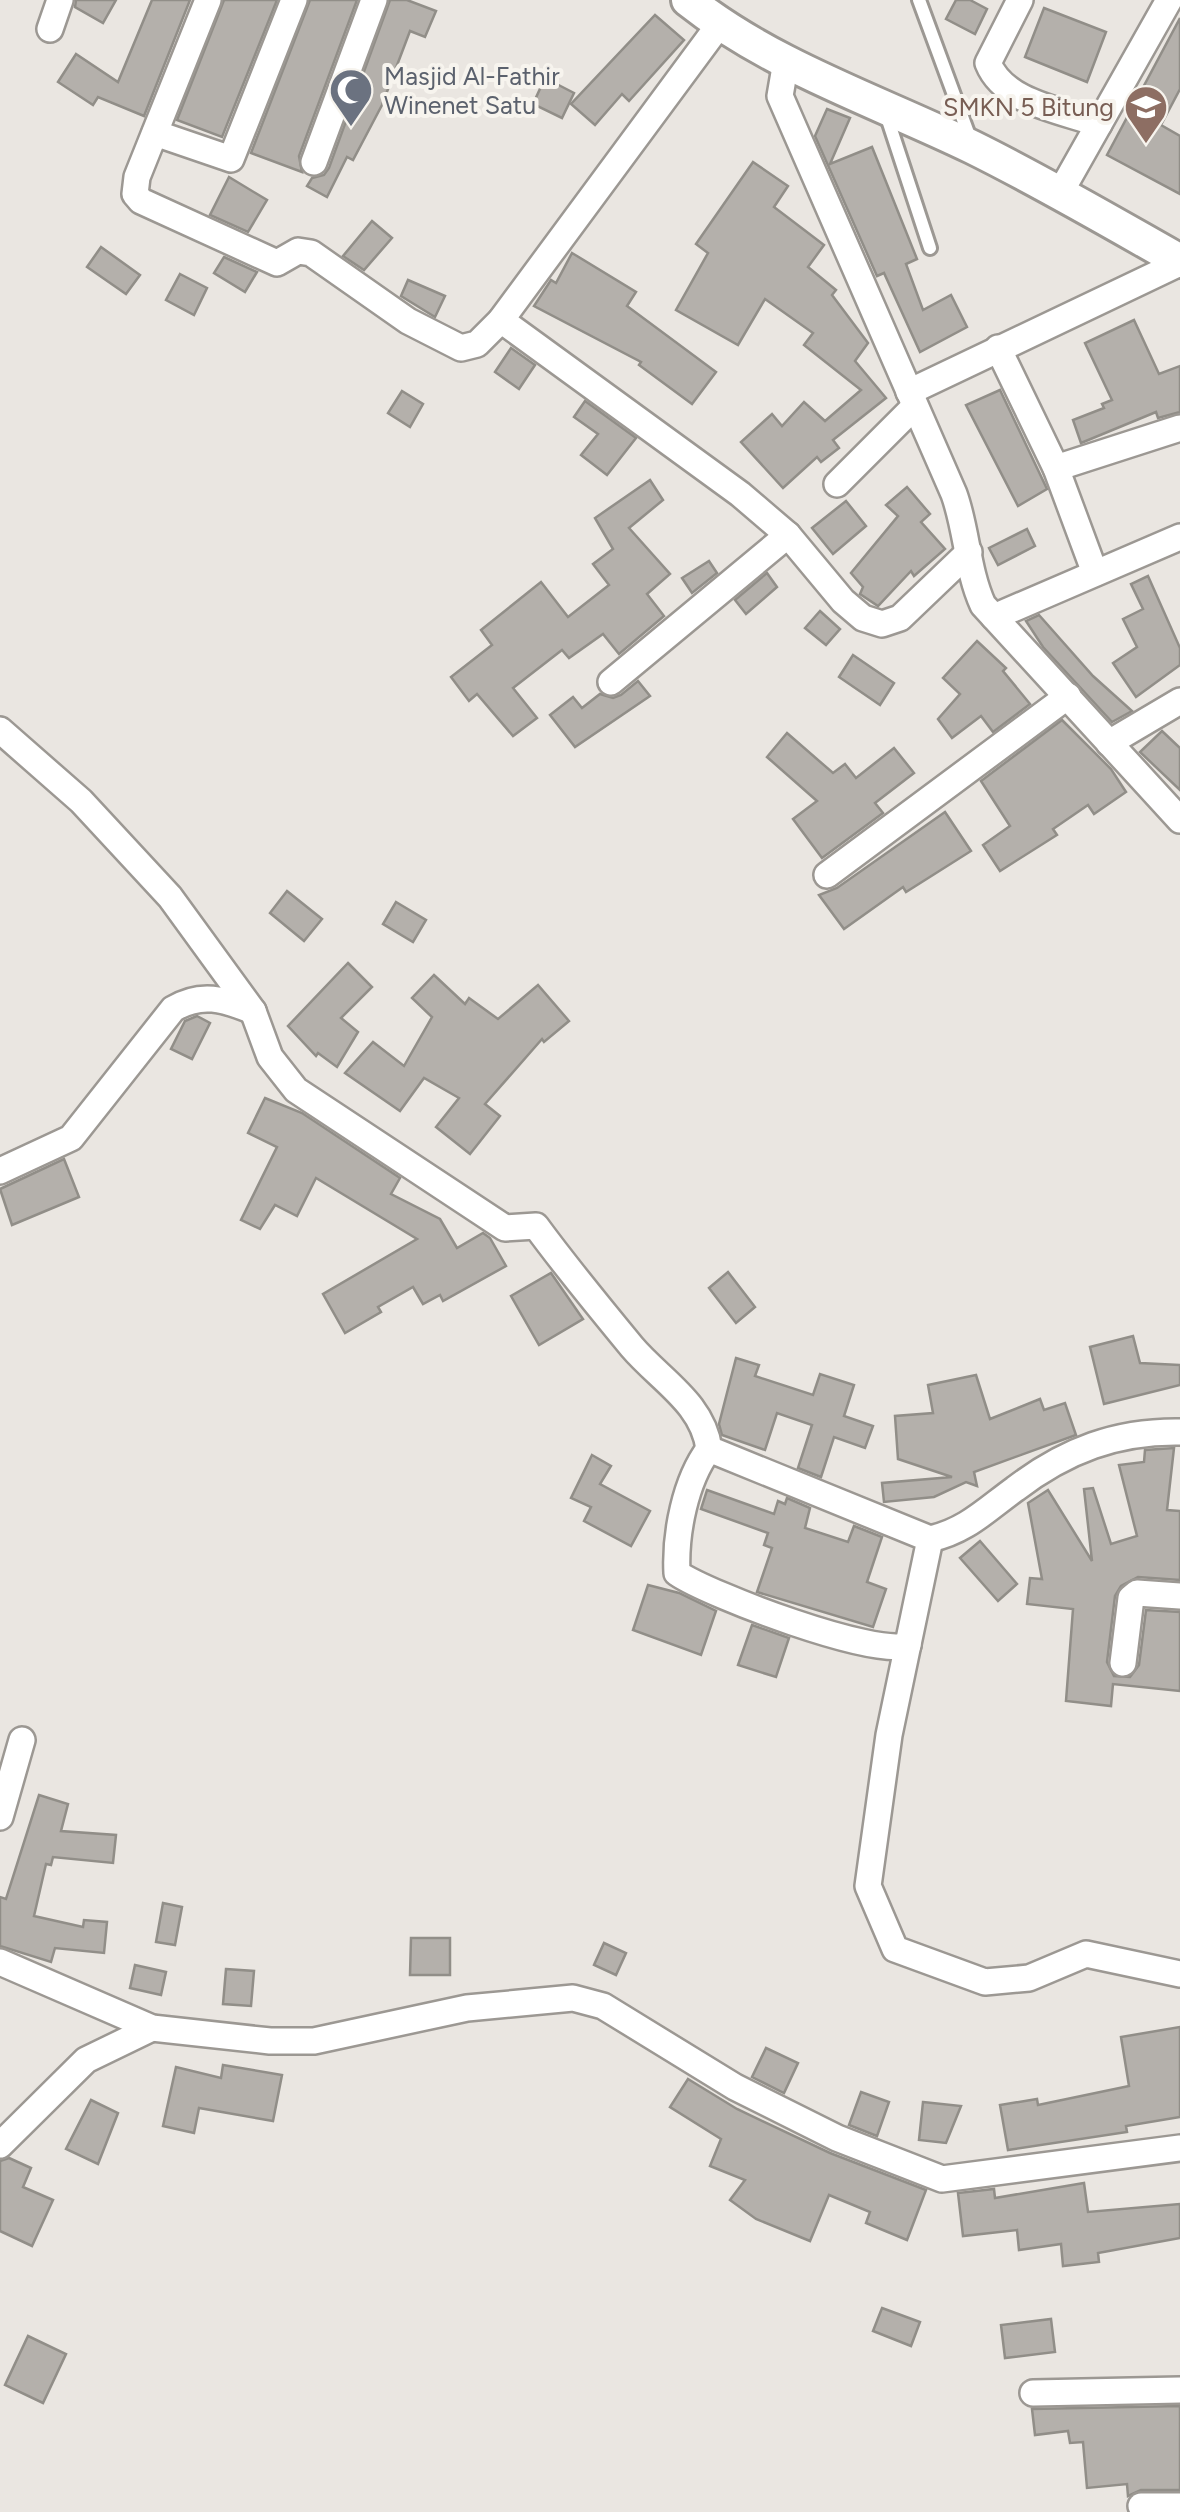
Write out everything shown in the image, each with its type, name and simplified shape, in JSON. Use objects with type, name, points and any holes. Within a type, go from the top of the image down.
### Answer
[{"type":"street","points":[[50,29],[60,0]]},
{"type":"street","points":[[208,0],[136,177],[136,194],[141,201],[277,263],[298,250],[311,253],[408,321],[462,348],[476,344],[501,320],[719,25]]},
{"type":"street","points":[[154,133],[231,159],[294,0]]},
{"type":"street","points":[[314,162],[374,0]]},
{"type":"street","points":[[688,0],[719,25],[786,61],[973,148],[1180,262]]},
{"type":"street","points":[[1020,0],[988,63],[995,81],[1012,92],[1099,124]]},
{"type":"street","points":[[1060,193],[1169,0]]},
{"type":"street","points":[[786,61],[780,96],[965,524],[974,586],[994,617],[1180,820]]},
{"type":"street","points":[[837,484],[912,399],[998,348],[1180,262]]},
{"type":"street","points":[[501,320],[788,535],[843,601],[863,618],[882,624],[900,618],[969,552]]},
{"type":"street","points":[[998,348],[1056,468],[1094,574]]},
{"type":"street","points":[[1056,468],[1180,428]]},
{"type":"street","points":[[611,682],[788,535]]},
{"type":"street","points":[[994,617],[1180,537]]},
{"type":"street","points":[[827,875],[1068,696]]},
{"type":"street","points":[[1109,743],[1180,701]]},
{"type":"street","points":[[0,730],[80,801],[170,897],[253,1012],[270,1058],[296,1090],[506,1228],[536,1226],[635,1350],[692,1406],[707,1432],[709,1449],[689,1492],[676,1554],[677,1574],[778,1616],[862,1642],[892,1650],[908,1645]]},
{"type":"street","points":[[0,1171],[71,1138],[174,1009],[192,998],[227,1000],[253,1012]]},
{"type":"street","points":[[709,1449],[930,1539],[967,1527],[1042,1470],[1092,1444],[1110,1437],[1180,1432]]},
{"type":"street","points":[[930,1539],[908,1645],[868,1886],[895,1948],[985,1982],[1030,1978],[1086,1954],[1180,1974]]},
{"type":"street","points":[[1123,1663],[1130,1598],[1138,1594],[1180,1596]]},
{"type":"street","points":[[0,1817],[22,1740]]},
{"type":"street","points":[[0,1962],[152,2028],[270,2041],[314,2041],[466,2008],[573,1998],[603,2006],[734,2086],[837,2138],[942,2179],[1180,2148]]},
{"type":"street","points":[[0,2144],[86,2060],[152,2028]]},
{"type":"street","points":[[1033,2393],[1180,2390]]},
{"type":"street","points":[[1141,2506],[1180,2506]]},
{"type":"lane","points":[[919,0],[973,148]]},
{"type":"lane","points":[[884,107],[930,248]]},
{"type":"building","points":[[76,0],[116,0],[103,23],[75,7]]},
{"type":"building","points":[[152,0],[190,0],[144,116],[98,97],[93,105],[58,82],[76,54],[118,82]]},
{"type":"building","points":[[224,0],[277,0],[222,137],[177,120]]},
{"type":"building","points":[[310,0],[357,0],[299,156],[302,172],[251,153]]},
{"type":"building","points":[[390,0],[407,0],[436,11],[425,37],[410,31],[382,105],[353,160],[347,157],[327,197],[307,186],[312,178],[324,175],[329,168]]},
{"type":"building","points":[[956,0],[970,0],[987,9],[975,34],[946,19]]},
{"type":"building","points":[[1044,8],[1106,32],[1087,82],[1025,57]]},
{"type":"building","points":[[655,15],[684,40],[629,101],[622,94],[595,125],[571,104]]},
{"type":"building","points":[[1180,18],[1180,89],[1161,125],[1180,136],[1180,194],[1107,155]]},
{"type":"building","points":[[545,78],[574,93],[562,118],[533,104]]},
{"type":"building","points":[[827,109],[850,118],[830,164],[872,147],[917,259],[906,264],[923,310],[951,295],[967,327],[920,352],[884,273],[877,276],[815,136]]},
{"type":"building","points":[[753,162],[788,186],[774,207],[824,245],[808,267],[836,290],[832,295],[868,343],[855,361],[886,398],[833,440],[839,448],[821,462],[817,457],[783,488],[741,442],[772,414],[782,426],[804,402],[825,421],[861,390],[804,345],[813,333],[765,299],[738,345],[676,310],[708,253],[696,244]]},
{"type":"building","points":[[229,177],[267,200],[248,232],[210,215]]},
{"type":"building","points":[[372,221],[392,238],[364,270],[343,256]]},
{"type":"building","points":[[101,247],[140,275],[126,294],[87,267]]},
{"type":"building","points":[[572,253],[636,292],[627,306],[716,372],[692,404],[639,365],[641,362],[534,306],[551,280],[556,283]]},
{"type":"building","points":[[224,257],[257,272],[245,292],[214,273]]},
{"type":"building","points":[[180,274],[207,288],[194,315],[166,300]]},
{"type":"building","points":[[408,280],[445,296],[435,317],[401,296]]},
{"type":"building","points":[[1134,320],[1159,374],[1180,366],[1180,412],[1158,418],[1156,412],[1081,443],[1073,420],[1104,408],[1102,404],[1112,400],[1085,343]]},
{"type":"building","points":[[511,348],[535,365],[519,389],[495,372]]},
{"type":"building","points":[[1000,390],[1047,489],[1018,506],[966,405]]},
{"type":"building","points":[[402,391],[423,404],[410,427],[388,413]]},
{"type":"building","points":[[585,401],[636,438],[607,475],[581,455],[598,434],[574,417]]},
{"type":"building","points":[[650,480],[663,500],[629,528],[670,574],[647,594],[664,616],[619,654],[603,634],[569,658],[562,650],[513,688],[537,718],[513,736],[477,694],[469,701],[451,677],[492,645],[481,630],[541,582],[568,617],[609,585],[593,564],[613,549],[595,518]]},
{"type":"building","points":[[907,487],[930,514],[921,522],[945,549],[914,576],[911,571],[878,606],[860,594],[863,587],[851,573],[898,516],[886,505]]},
{"type":"building","points":[[846,501],[866,526],[833,554],[812,528]]},
{"type":"building","points":[[1027,529],[1035,546],[998,565],[989,548]]},
{"type":"building","points":[[709,561],[717,573],[692,593],[682,578]]},
{"type":"building","points":[[767,573],[777,587],[746,614],[735,600]]},
{"type":"building","points":[[1148,576],[1180,648],[1180,665],[1136,697],[1113,663],[1137,647],[1123,619],[1143,609],[1131,584]]},
{"type":"building","points":[[820,611],[840,629],[826,645],[805,628]]},
{"type":"building","points":[[1039,615],[1093,676],[1132,711],[1112,722],[1043,647],[1026,621]]},
{"type":"building","points":[[977,641],[1006,668],[1003,671],[1030,704],[993,732],[981,716],[952,738],[938,719],[960,694],[943,678]]},
{"type":"building","points":[[853,655],[894,683],[880,705],[839,677]]},
{"type":"building","points":[[638,681],[650,696],[575,747],[550,715],[573,697],[582,708],[600,694],[613,698],[621,695]]},
{"type":"building","points":[[1062,720],[1111,769],[1126,792],[1094,814],[1088,805],[1053,829],[1057,835],[1000,871],[983,845],[1010,826],[981,781]]},
{"type":"building","points":[[1162,731],[1180,748],[1180,790],[1140,752]]},
{"type":"building","points":[[787,733],[833,773],[845,764],[856,778],[894,748],[914,773],[875,803],[883,813],[822,858],[793,819],[817,801],[767,757]]},
{"type":"building","points":[[945,812],[971,851],[906,892],[903,887],[844,929],[819,895],[837,888]]},
{"type":"building","points":[[287,891],[322,919],[304,941],[270,913]]},
{"type":"building","points":[[396,902],[426,920],[413,942],[383,924]]},
{"type":"building","points":[[348,963],[372,987],[341,1018],[358,1032],[337,1067],[318,1053],[316,1056],[288,1026]]},
{"type":"building","points":[[434,975],[465,1004],[469,998],[498,1019],[538,985],[569,1021],[544,1042],[542,1039],[485,1104],[500,1116],[470,1154],[436,1127],[459,1098],[424,1078],[400,1111],[345,1073],[373,1042],[404,1066],[432,1017],[412,998]]},
{"type":"building","points":[[197,1016],[210,1023],[192,1059],[171,1049],[185,1021]]},
{"type":"building","points":[[265,1098],[302,1113],[400,1178],[391,1194],[440,1219],[457,1248],[483,1233],[506,1266],[443,1301],[440,1295],[423,1304],[413,1287],[378,1307],[381,1312],[345,1333],[323,1294],[417,1239],[316,1178],[297,1216],[275,1205],[260,1229],[241,1220],[277,1147],[248,1133]]},
{"type":"building","points":[[64,1159],[79,1197],[12,1225],[0,1189]]},
{"type":"building","points":[[728,1272],[755,1307],[736,1323],[709,1288]]},
{"type":"building","points":[[551,1273],[583,1319],[539,1345],[511,1296]]},
{"type":"building","points":[[1133,1336],[1140,1363],[1180,1365],[1180,1385],[1104,1404],[1090,1347]]},
{"type":"building","points":[[736,1358],[759,1365],[755,1376],[813,1395],[820,1374],[854,1385],[844,1416],[873,1426],[865,1448],[834,1437],[821,1477],[798,1468],[812,1425],[777,1413],[765,1450],[722,1435],[719,1424]]},
{"type":"building","points":[[976,1375],[990,1419],[1040,1399],[1044,1410],[1065,1403],[1076,1435],[974,1472],[977,1486],[966,1482],[934,1497],[884,1502],[882,1483],[952,1477],[898,1459],[895,1416],[933,1413],[928,1385]]},
{"type":"building","points":[[1174,1448],[1167,1510],[1180,1511],[1180,1580],[1138,1577],[1121,1586],[1115,1596],[1107,1662],[1114,1676],[1130,1677],[1139,1665],[1146,1610],[1180,1612],[1180,1691],[1113,1684],[1111,1706],[1066,1701],[1073,1609],[1027,1604],[1030,1578],[1042,1579],[1028,1503],[1048,1490],[1092,1561],[1084,1489],[1093,1488],[1111,1544],[1137,1536],[1119,1465],[1144,1462],[1145,1450]]},
{"type":"building","points":[[592,1455],[611,1466],[600,1484],[650,1511],[631,1546],[584,1521],[591,1507],[571,1498]]},
{"type":"building","points":[[707,1490],[774,1514],[778,1501],[785,1504],[787,1498],[810,1508],[805,1528],[848,1542],[854,1526],[882,1537],[867,1582],[886,1589],[873,1627],[757,1592],[772,1548],[764,1545],[768,1533],[701,1509]]},
{"type":"building","points":[[980,1541],[1017,1584],[998,1601],[960,1558]]},
{"type":"building","points":[[648,1585],[679,1593],[716,1611],[701,1655],[633,1630]]},
{"type":"building","points":[[752,1625],[789,1638],[776,1677],[738,1665]]},
{"type":"building","points":[[39,1795],[68,1804],[61,1831],[116,1835],[113,1863],[53,1857],[51,1865],[46,1864],[34,1916],[83,1927],[84,1920],[107,1922],[104,1953],[55,1948],[51,1962],[0,1946],[0,1897],[6,1899]]},
{"type":"building","points":[[163,1903],[182,1907],[175,1945],[156,1942]]},
{"type":"building","points":[[411,1938],[450,1938],[450,1975],[410,1975]]},
{"type":"building","points":[[604,1943],[626,1953],[616,1975],[594,1965]]},
{"type":"building","points":[[135,1965],[166,1972],[161,1995],[130,1988]]},
{"type":"building","points":[[226,1969],[254,1971],[251,2006],[223,2004]]},
{"type":"building","points":[[1180,2027],[1180,2117],[1126,2126],[1127,2132],[1008,2150],[1000,2105],[1037,2099],[1038,2105],[1129,2086],[1121,2037]]},
{"type":"building","points":[[766,2048],[798,2063],[784,2093],[752,2077]]},
{"type":"building","points":[[223,2065],[282,2075],[273,2121],[199,2108],[194,2133],[163,2126],[176,2067],[221,2078]]},
{"type":"building","points":[[688,2079],[737,2109],[830,2153],[926,2190],[907,2240],[866,2223],[870,2212],[829,2195],[810,2241],[756,2219],[730,2200],[745,2180],[710,2166],[721,2139],[670,2107]]},
{"type":"building","points":[[861,2092],[889,2102],[877,2136],[849,2125]]},
{"type":"building","points":[[91,2100],[118,2113],[98,2164],[66,2149]]},
{"type":"building","points":[[923,2102],[961,2106],[946,2143],[919,2140]]},
{"type":"building","points":[[9,2158],[31,2168],[23,2187],[53,2200],[32,2246],[0,2231],[0,2161]]},
{"type":"building","points":[[1084,2183],[1088,2212],[1180,2204],[1180,2238],[1098,2253],[1099,2262],[1063,2266],[1061,2244],[1019,2250],[1017,2230],[963,2236],[958,2193],[994,2189],[995,2198]]},
{"type":"building","points":[[882,2308],[920,2322],[911,2346],[873,2331]]},
{"type":"building","points":[[1051,2319],[1055,2352],[1005,2358],[1001,2325]]},
{"type":"building","points":[[28,2336],[66,2354],[43,2403],[5,2385]]},
{"type":"building","points":[[1180,2406],[1180,2490],[1141,2490],[1128,2496],[1127,2484],[1087,2488],[1083,2442],[1070,2443],[1068,2431],[1035,2435],[1032,2409]]},
{"type":"place","name":"Masjid Al-Fathir Winenet Satu","points":[[351,128]]},
{"type":"place","name":"SMKN 5 Bitung","points":[[1146,145]]}]
